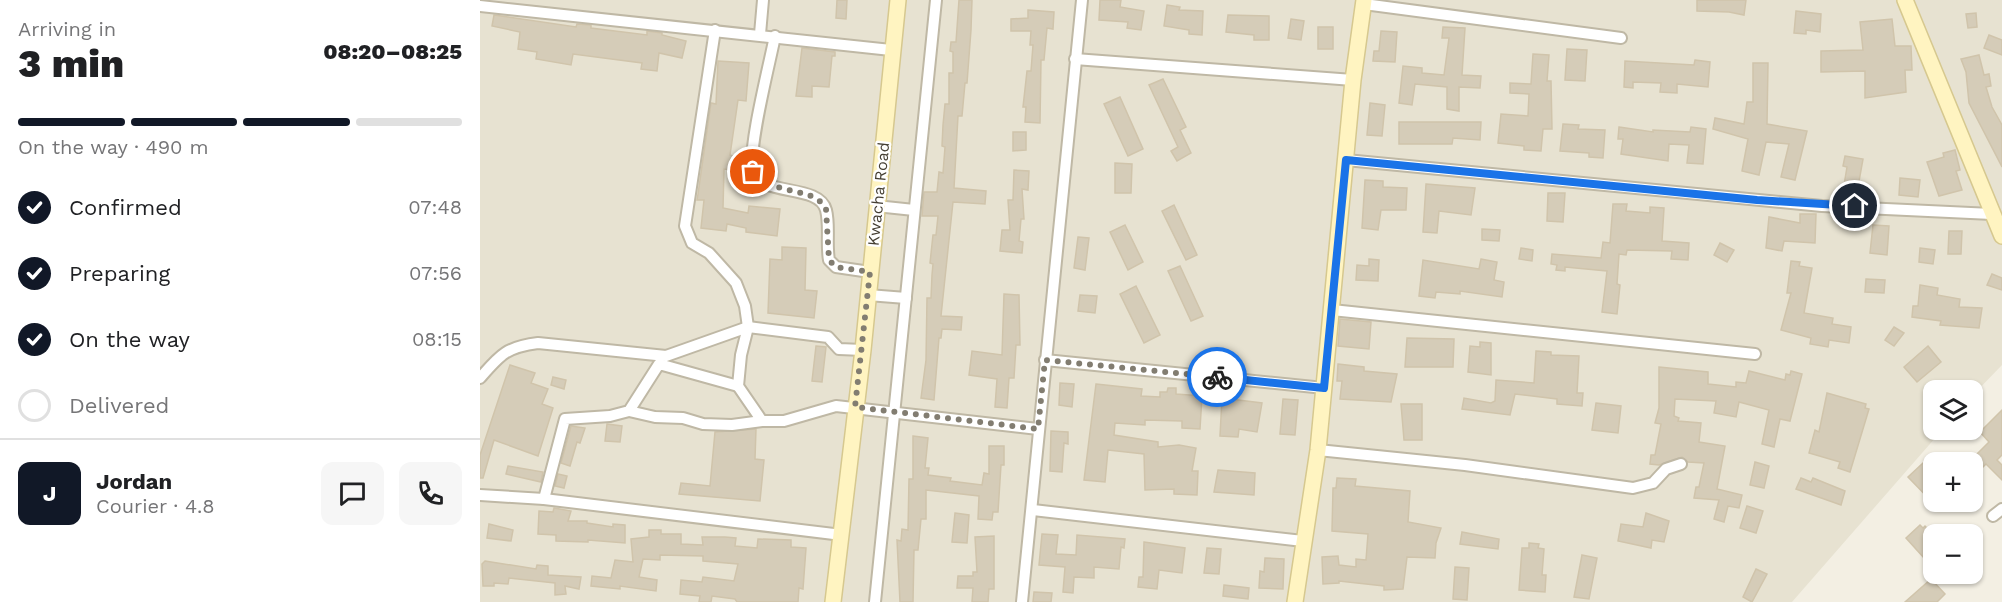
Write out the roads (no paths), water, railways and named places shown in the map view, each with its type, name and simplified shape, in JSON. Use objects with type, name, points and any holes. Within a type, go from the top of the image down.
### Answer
[{"type":"street","points":[[760,34],[763,0]]},
{"type":"street","name":"Kwacha Road","points":[[833,602],[863,350],[891,50],[898,0]]},
{"type":"street","points":[[875,602],[936,0]]},
{"type":"street","points":[[1022,602],[1033,510],[1038,429],[1082,0]]},
{"type":"street","points":[[1905,0],[2002,236]]},
{"type":"street","points":[[1300,602],[1295,602],[1318,450],[1353,80],[1364,2],[1621,38]]},
{"type":"street","points":[[483,4],[891,50]]},
{"type":"street","points":[[715,30],[685,226],[692,243],[709,253],[736,283],[745,306],[748,327],[741,355],[738,386]]},
{"type":"street","points":[[775,36],[753,148],[753,172],[761,183],[809,195],[821,202],[826,209],[829,260],[836,267],[870,272]]},
{"type":"street","points":[[1075,59],[1353,80]]},
{"type":"street","points":[[1346,160],[1811,205],[1992,214]]},
{"type":"street","points":[[876,206],[914,210]]},
{"type":"street","points":[[868,295],[906,298]]},
{"type":"street","points":[[1332,310],[1755,354]]},
{"type":"street","points":[[629,411],[658,364],[664,359],[748,327],[828,337],[839,349],[863,350]]},
{"type":"street","points":[[480,378],[499,354],[517,346],[538,343],[664,359],[738,386],[762,421]]},
{"type":"street","points":[[1045,360],[1324,388]]},
{"type":"street","points":[[544,499],[565,419],[610,416],[629,411],[655,417],[683,418],[703,424],[732,425],[784,421],[831,406],[1038,429]]},
{"type":"street","points":[[1318,450],[1465,465],[1633,488],[1653,483],[1666,469],[1681,464]]},
{"type":"street","points":[[480,495],[544,499],[842,535]]},
{"type":"street","points":[[1033,510],[1303,541]]}]
